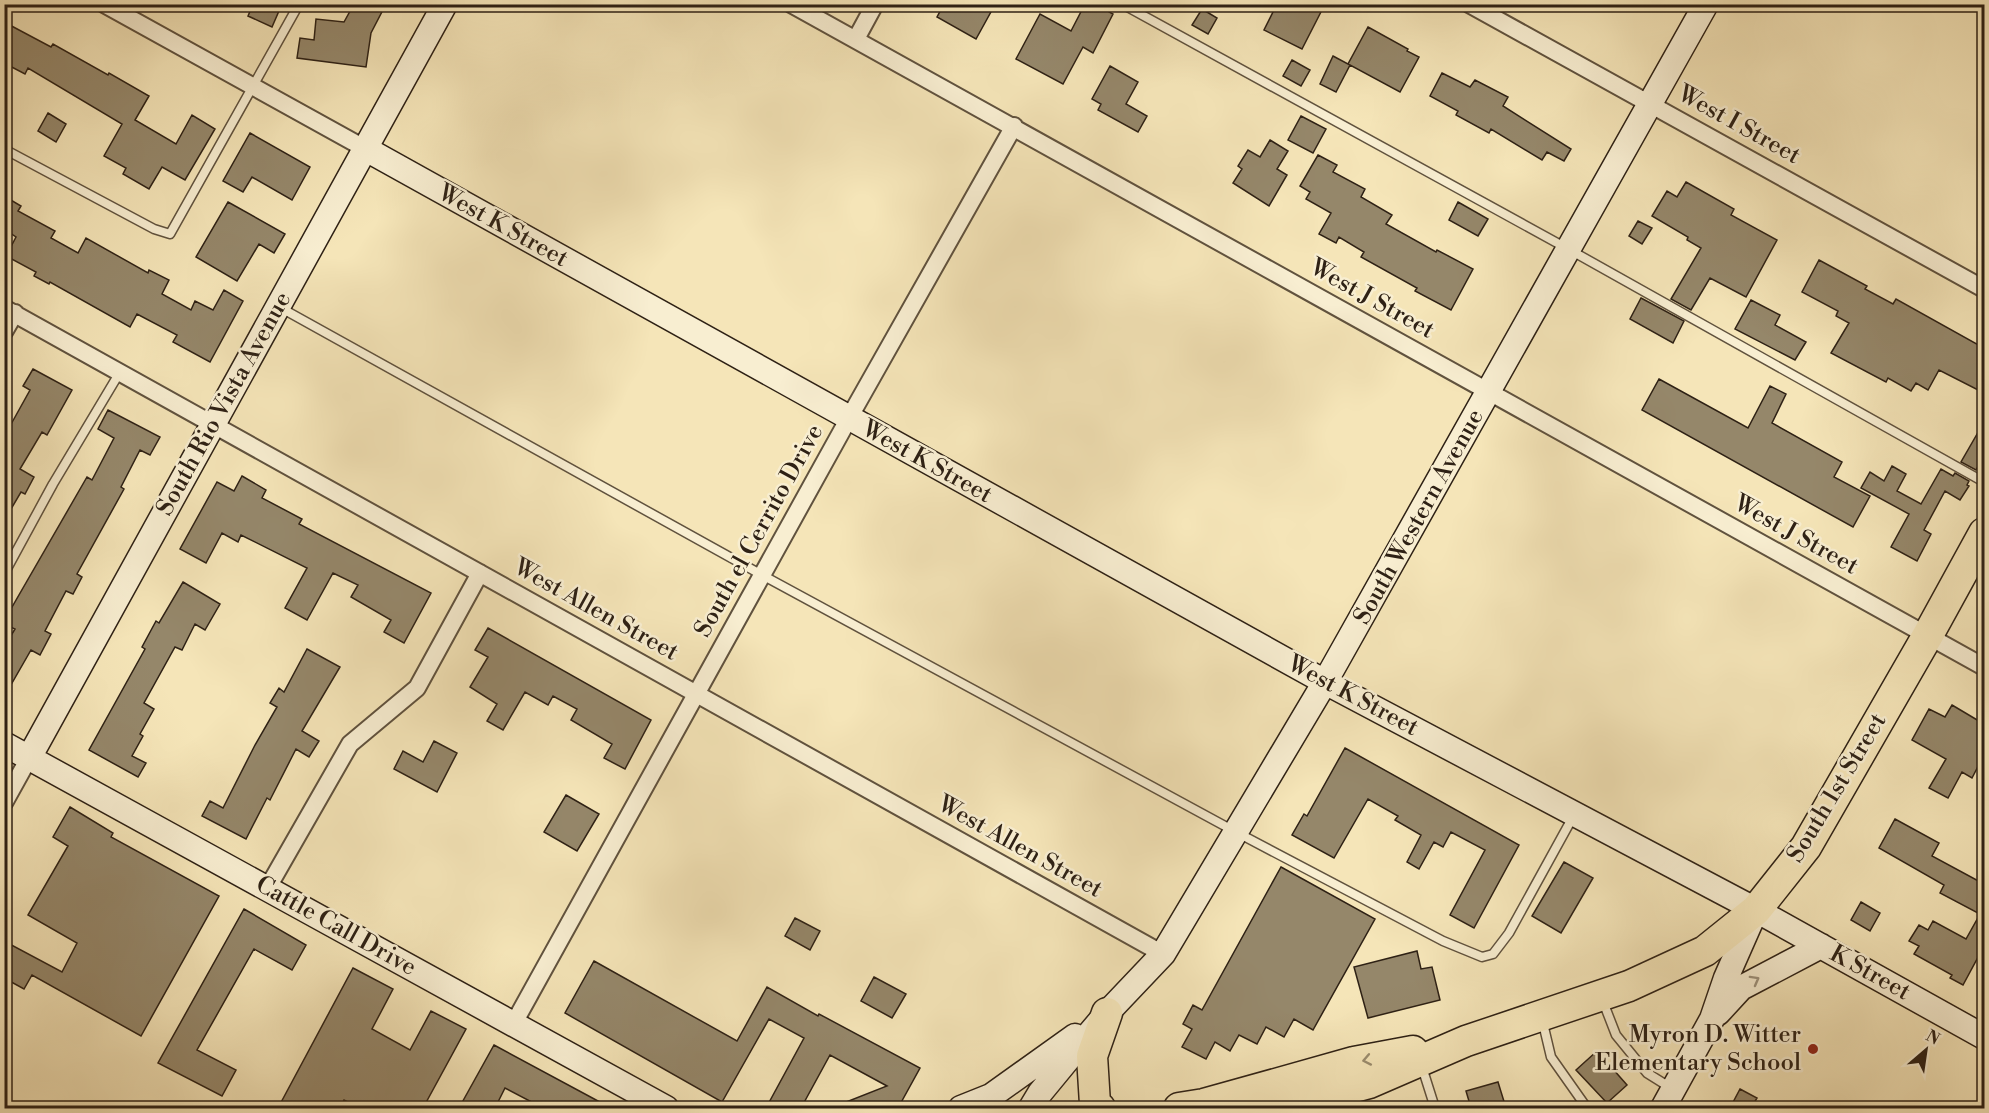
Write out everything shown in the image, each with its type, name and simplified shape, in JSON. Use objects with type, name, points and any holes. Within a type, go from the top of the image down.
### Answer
[{"type":"highway","name":"South 1st Street","points":[[1756,910],[1806,847],[1984,533]]},
{"type":"highway","points":[[1276,1108],[1369,1083],[1466,1041],[1629,986],[1705,951],[1756,910]]},
{"type":"highway","points":[[1100,1108],[1095,1104],[1092,1056],[1107,1013]]},
{"type":"highway","points":[[1179,1108],[1204,1104],[1354,1062],[1466,1041]]},
{"type":"street","name":"West K Street","points":[[104,4],[1325,682],[1756,910]]},
{"type":"street","name":"South Rio Vista Avenue","points":[[4,803],[445,4]]},
{"type":"street","name":"West J Street","points":[[791,4],[1984,667]]},
{"type":"street","points":[[856,39],[875,4]]},
{"type":"street","name":"South Western Avenue","points":[[1031,1108],[1040,1093],[1107,1013],[1163,954],[1325,682],[1652,104],[1706,4]]},
{"type":"street","name":"West I Street","points":[[1480,7],[1984,289]]},
{"type":"street","name":"South el Cerrito Drive","points":[[514,1023],[849,418],[1014,126]]},
{"type":"street","points":[[4,332],[10,311]]},
{"type":"street","name":"West Allen Street","points":[[10,311],[1163,954]]},
{"type":"street","points":[[267,889],[350,744],[417,688],[480,573]]},
{"type":"street","name":"Cattle Call Drive","points":[[4,744],[666,1108]]},
{"type":"street","name":"K Street","points":[[1756,910],[1984,1037]]},
{"type":"street","name":"South 1st Street","points":[[1668,1099],[1712,1019],[1726,978],[1756,910]]},
{"type":"street","points":[[1712,1019],[1741,988],[1821,946]]},
{"type":"street","name":"South Western Avenue","points":[[961,1108],[992,1096],[1107,1013]]},
{"type":"lane","points":[[4,149],[154,229],[170,234],[299,4]]},
{"type":"lane","points":[[1122,4],[1984,482]]},
{"type":"lane","points":[[278,306],[762,575],[1236,832],[1443,941],[1482,957],[1493,954],[1509,933],[1575,814]]},
{"type":"lane","points":[[4,574],[53,484],[120,372]]},
{"type":"lane","points":[[1601,996],[1616,1035],[1668,1099]]},
{"type":"lane","points":[[1541,1016],[1551,1057],[1587,1108]]},
{"type":"lane","points":[[1420,1060],[1435,1108]]},
{"type":"building","points":[[253,4],[282,4],[272,27],[248,16]]},
{"type":"building","points":[[354,4],[386,4],[371,33],[366,67],[297,58],[300,38],[314,40],[316,19],[344,22]]},
{"type":"building","points":[[944,4],[983,4],[992,10],[976,39],[937,17]]},
{"type":"building","points":[[1085,4],[1095,4],[1113,14],[1093,53],[1083,47],[1063,84],[1016,59],[1040,14],[1071,31]]},
{"type":"building","points":[[1277,4],[1325,4],[1302,49],[1264,30]]},
{"type":"building","points":[[1202,9],[1217,18],[1208,34],[1192,25]]},
{"type":"building","points":[[4,22],[51,47],[53,44],[149,96],[135,120],[176,144],[192,115],[215,129],[185,180],[162,167],[149,189],[123,174],[126,168],[104,156],[122,124],[28,68],[25,74],[4,63]]},
{"type":"building","points":[[1368,27],[1419,57],[1400,92],[1348,64]]},
{"type":"building","points":[[1333,56],[1350,65],[1336,92],[1320,84]]},
{"type":"building","points":[[1292,60],[1310,70],[1301,86],[1283,76]]},
{"type":"building","points":[[1110,66],[1138,82],[1126,104],[1147,116],[1138,132],[1098,110],[1101,104],[1092,99]]},
{"type":"building","points":[[1442,73],[1470,87],[1475,80],[1508,97],[1503,106],[1571,149],[1564,161],[1547,152],[1542,160],[1491,129],[1489,133],[1456,115],[1458,111],[1430,96]]},
{"type":"building","points":[[48,113],[66,124],[56,142],[38,131]]},
{"type":"building","points":[[1301,116],[1326,129],[1313,153],[1288,140]]},
{"type":"building","points":[[250,133],[310,167],[292,200],[252,177],[243,192],[223,181]]},
{"type":"building","points":[[1270,140],[1288,151],[1277,169],[1287,175],[1269,206],[1233,183],[1242,169],[1238,166],[1248,150],[1260,157]]},
{"type":"building","points":[[1318,155],[1337,165],[1333,172],[1365,189],[1361,197],[1392,215],[1386,224],[1436,252],[1437,250],[1473,269],[1451,310],[1415,291],[1417,288],[1361,257],[1364,252],[1339,237],[1336,243],[1319,234],[1331,213],[1306,199],[1310,192],[1300,186]]},
{"type":"building","points":[[1686,182],[1734,209],[1731,215],[1777,240],[1746,297],[1710,278],[1691,310],[1671,299],[1701,248],[1687,240],[1688,237],[1652,216],[1667,191],[1677,197]]},
{"type":"building","points":[[4,196],[21,206],[18,211],[55,231],[51,238],[78,253],[86,238],[148,273],[149,270],[169,280],[162,294],[191,310],[195,301],[213,310],[224,290],[243,301],[210,362],[173,342],[177,335],[137,314],[130,327],[50,282],[49,284],[34,276],[36,272],[6,256],[16,237],[7,231],[4,235]]},
{"type":"building","points":[[228,202],[285,234],[274,253],[259,244],[237,281],[196,257]]},
{"type":"building","points":[[1458,202],[1488,219],[1478,236],[1449,220]]},
{"type":"building","points":[[1638,221],[1652,228],[1642,244],[1629,236]]},
{"type":"building","points":[[1819,260],[1867,286],[1865,289],[1893,304],[1896,299],[1984,348],[1978,363],[1984,366],[1984,393],[1939,370],[1928,390],[1916,383],[1911,391],[1888,378],[1886,382],[1831,353],[1849,323],[1836,316],[1838,311],[1802,292]]},
{"type":"building","points":[[1641,298],[1684,321],[1673,343],[1630,319]]},
{"type":"building","points":[[1751,300],[1780,315],[1775,325],[1806,342],[1795,360],[1735,329]]},
{"type":"building","points":[[33,369],[72,390],[47,435],[42,432],[20,469],[34,477],[25,494],[21,492],[4,521],[4,459],[10,449],[4,446],[4,422],[10,426],[30,390],[23,386]]},
{"type":"building","points":[[1659,379],[1748,428],[1770,386],[1786,394],[1772,423],[1842,462],[1834,477],[1870,496],[1853,527],[1642,410]]},
{"type":"building","points":[[108,410],[160,437],[150,455],[140,450],[121,487],[124,489],[77,574],[82,577],[73,594],[66,591],[45,631],[51,634],[40,655],[31,650],[4,697],[4,647],[15,629],[4,624],[4,621],[87,477],[92,480],[114,438],[98,429]]},
{"type":"building","points":[[1984,422],[1984,455],[1976,470],[1961,462]]},
{"type":"building","points":[[1892,466],[1906,474],[1897,491],[1921,504],[1941,469],[1953,476],[1955,473],[1969,481],[1967,485],[1969,486],[1960,500],[1945,491],[1924,530],[1931,534],[1917,561],[1891,547],[1909,514],[1861,488],[1870,472],[1884,481]]},
{"type":"building","points":[[242,476],[266,490],[262,498],[302,519],[299,524],[431,593],[404,643],[384,632],[391,620],[351,597],[358,585],[333,573],[307,620],[285,608],[307,568],[241,535],[238,542],[222,533],[206,563],[180,549],[217,482],[234,491]]},
{"type":"building","points":[[183,582],[220,604],[205,630],[195,624],[182,650],[175,647],[144,703],[154,709],[140,734],[143,736],[132,756],[146,763],[138,777],[89,750],[145,649],[142,647],[156,621],[159,623]]},
{"type":"building","points":[[488,628],[651,720],[625,769],[604,758],[612,744],[571,720],[577,709],[553,696],[548,705],[525,692],[503,730],[487,721],[497,704],[470,687],[488,657],[475,650]]},
{"type":"building","points":[[307,649],[340,667],[302,731],[319,741],[309,757],[296,749],[270,800],[267,798],[246,839],[202,816],[210,801],[223,808],[277,707],[270,703],[279,688],[284,692]]},
{"type":"building","points":[[1952,705],[1984,724],[1984,755],[1972,778],[1962,772],[1948,798],[1929,788],[1946,759],[1912,740],[1929,709],[1945,717]]},
{"type":"building","points":[[434,741],[457,753],[437,792],[394,769],[403,751],[423,762]]},
{"type":"building","points":[[1345,748],[1519,845],[1474,928],[1450,915],[1485,850],[1451,832],[1443,847],[1434,842],[1419,869],[1407,862],[1421,835],[1395,820],[1398,816],[1368,799],[1334,858],[1292,835],[1304,814],[1307,816]]},
{"type":"building","points":[[566,795],[599,814],[577,851],[544,832]]},
{"type":"building","points":[[70,807],[113,833],[111,837],[219,896],[141,1036],[32,975],[24,989],[4,978],[4,941],[62,972],[77,943],[28,915],[68,846],[53,837]]},
{"type":"building","points":[[1895,819],[1939,843],[1932,856],[1984,884],[1984,946],[1963,985],[1950,978],[1952,975],[1914,954],[1919,946],[1909,941],[1919,925],[1928,930],[1933,921],[1966,939],[1980,914],[1940,893],[1944,885],[1879,848]]},
{"type":"building","points":[[1564,862],[1593,878],[1561,933],[1532,916]]},
{"type":"building","points":[[1281,867],[1375,919],[1313,1030],[1294,1019],[1284,1037],[1266,1027],[1257,1044],[1239,1035],[1230,1051],[1215,1042],[1206,1059],[1182,1047],[1192,1029],[1183,1024],[1193,1005],[1202,1010]]},
{"type":"building","points":[[1861,902],[1880,913],[1870,931],[1851,920]]},
{"type":"building","points":[[244,909],[306,945],[292,970],[254,949],[197,1050],[236,1070],[222,1096],[158,1063]]},
{"type":"building","points":[[795,918],[820,931],[810,950],[785,936]]},
{"type":"building","points":[[1417,951],[1421,969],[1432,967],[1440,1000],[1368,1018],[1354,967]]},
{"type":"building","points":[[594,961],[737,1041],[767,987],[920,1068],[898,1108],[831,1108],[887,1086],[830,1055],[801,1108],[766,1108],[804,1038],[769,1019],[722,1102],[565,1013]]},
{"type":"building","points":[[353,968],[393,989],[372,1029],[410,1050],[431,1011],[466,1029],[423,1108],[360,1108],[344,1100],[340,1108],[278,1108]]},
{"type":"building","points":[[874,977],[906,994],[892,1018],[861,1001]]},
{"type":"building","points":[[494,1045],[611,1108],[543,1108],[505,1088],[495,1108],[459,1108]]},
{"type":"building","points":[[1597,1051],[1627,1085],[1607,1103],[1576,1070]]},
{"type":"building","points":[[1498,1082],[1506,1108],[1471,1108],[1466,1091]]},
{"type":"building","points":[[1740,1089],[1757,1098],[1751,1108],[1730,1108]]},
{"type":"place","name":"Myron D. Witter Elementary School","points":[[1813,1049]]}]
